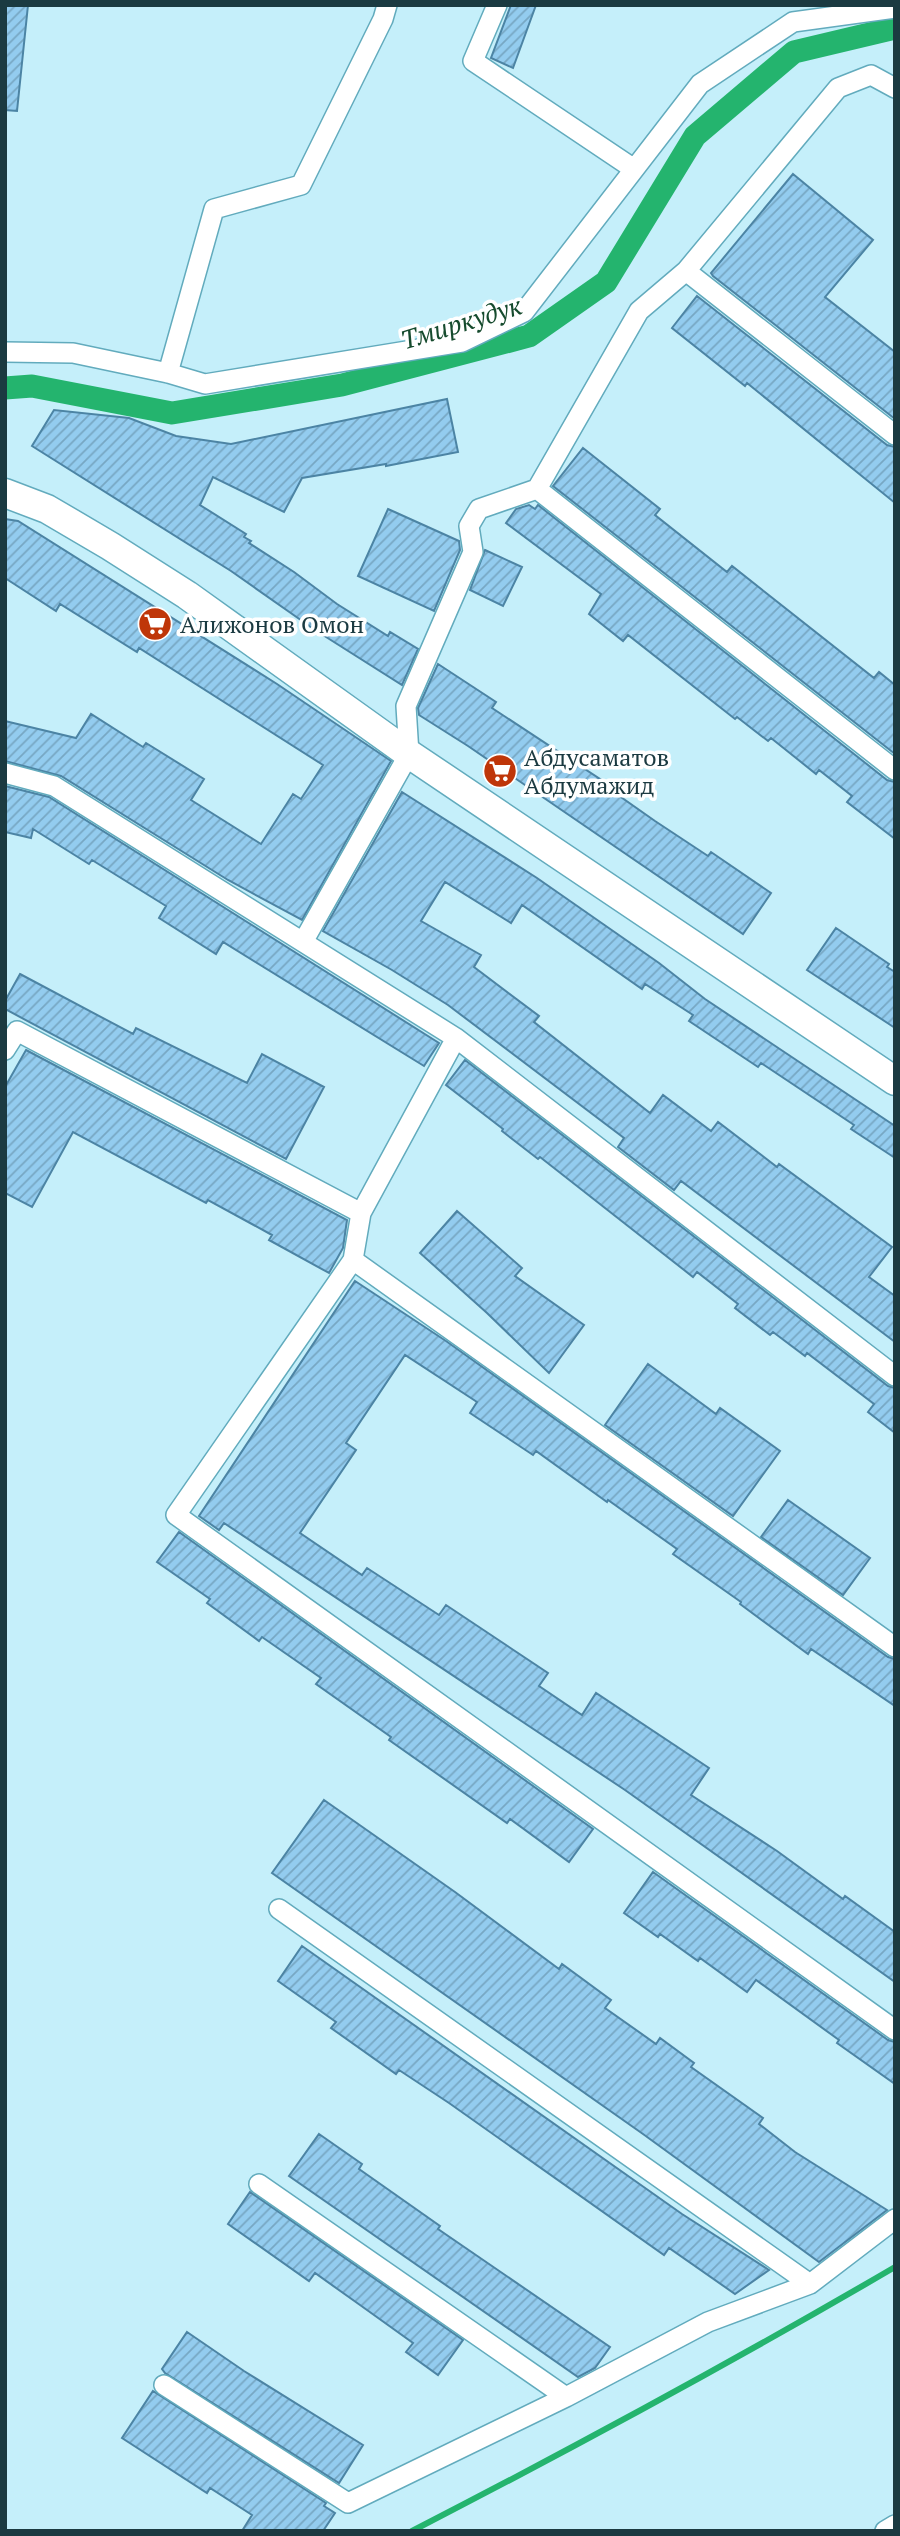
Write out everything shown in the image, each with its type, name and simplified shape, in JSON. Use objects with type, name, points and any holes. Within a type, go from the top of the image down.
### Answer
[{"type":"main road","points":[[5,493],[47,509],[176,588],[409,754],[895,1081]]},
{"type":"street","points":[[168,373],[214,209],[301,185],[383,19],[387,5]]},
{"type":"street","points":[[496,5],[473,61],[634,169]]},
{"type":"street","points":[[5,352],[73,354],[168,373],[205,384],[462,342],[524,312],[700,85],[793,22],[895,8]]},
{"type":"street","points":[[303,942],[409,754],[407,706],[473,552],[469,526],[480,509],[537,489],[639,311],[686,271],[838,88],[872,75],[895,88]]},
{"type":"street","points":[[686,271],[895,435]]},
{"type":"street","points":[[537,489],[895,770]]},
{"type":"street","points":[[5,773],[54,786],[456,1038],[895,1376]]},
{"type":"street","points":[[5,1050],[18,1031],[361,1213]]},
{"type":"street","points":[[456,1038],[361,1213],[353,1260],[176,1515],[895,2030]]},
{"type":"street","points":[[353,1260],[895,1647]]},
{"type":"street","points":[[279,1909],[810,2284]]},
{"type":"street","points":[[259,2184],[566,2397]]},
{"type":"street","points":[[164,2385],[348,2503],[566,2397],[708,2322],[810,2284],[895,2219]]},
{"type":"street","points":[[885,2531],[895,2525]]},
{"type":"building","points":[[5,5],[28,5],[17,111],[5,110]]},
{"type":"building","points":[[511,5],[536,5],[513,68],[491,58]]},
{"type":"building","points":[[793,174],[873,240],[825,297],[895,352],[895,419],[711,273]]},
{"type":"building","points":[[697,296],[887,445],[895,447],[895,503],[747,383],[745,386],[672,328]]},
{"type":"building","points":[[447,399],[458,452],[302,478],[284,512],[213,477],[200,505],[246,534],[244,537],[251,541],[249,543],[337,604],[388,636],[390,632],[418,649],[402,685],[315,630],[231,571],[32,446],[54,410],[129,418],[176,436],[231,444]]},
{"type":"building","points":[[583,448],[660,509],[655,515],[727,572],[732,566],[874,678],[879,672],[895,685],[895,754],[553,486]]},
{"type":"building","points":[[529,505],[535,509],[538,505],[887,780],[895,782],[895,839],[847,802],[852,796],[819,770],[816,774],[771,738],[768,741],[737,717],[735,719],[628,635],[623,641],[589,614],[601,594],[506,523],[516,509]]},
{"type":"building","points":[[388,509],[459,541],[460,550],[434,611],[358,576]]},
{"type":"building","points":[[5,519],[18,521],[277,684],[391,761],[302,920],[228,880],[61,776],[5,761],[5,721],[76,738],[91,714],[143,747],[146,743],[204,779],[191,800],[261,844],[293,794],[301,799],[323,765],[139,648],[137,652],[60,604],[56,611],[5,578]]},
{"type":"building","points":[[485,550],[522,567],[503,606],[470,590]]},
{"type":"building","points":[[438,664],[496,702],[492,708],[603,781],[601,783],[655,821],[708,856],[711,852],[771,893],[743,934],[419,715],[418,708]]},
{"type":"building","points":[[5,786],[49,797],[439,1043],[424,1066],[223,942],[216,954],[159,918],[166,906],[92,860],[89,864],[33,829],[31,838],[5,832]]},
{"type":"building","points":[[402,792],[537,878],[659,963],[705,999],[895,1126],[895,1158],[851,1129],[854,1125],[761,1063],[758,1067],[689,1021],[693,1015],[645,984],[642,989],[522,905],[511,923],[445,882],[421,921],[481,955],[474,967],[539,1016],[534,1022],[650,1113],[663,1095],[711,1131],[718,1122],[777,1167],[779,1164],[892,1247],[869,1277],[895,1296],[895,1342],[681,1181],[674,1190],[618,1147],[624,1138],[448,1005],[323,931]]},
{"type":"building","points":[[836,928],[889,964],[887,967],[895,972],[895,1028],[807,970]]},
{"type":"building","points":[[20,974],[133,1034],[136,1028],[247,1083],[262,1054],[324,1087],[286,1159],[5,1009],[5,1001]]},
{"type":"building","points":[[26,1050],[347,1220],[343,1248],[329,1273],[269,1240],[272,1235],[73,1132],[32,1207],[5,1193],[5,1087]]},
{"type":"building","points":[[465,1060],[888,1386],[895,1388],[895,1433],[868,1412],[874,1404],[807,1353],[805,1356],[773,1332],[770,1335],[735,1308],[738,1304],[697,1272],[693,1277],[446,1085]]},
{"type":"building","points":[[457,1211],[522,1268],[515,1276],[584,1325],[549,1373],[420,1253]]},
{"type":"building","points":[[355,1281],[446,1341],[888,1657],[895,1659],[895,1706],[811,1649],[808,1654],[673,1554],[677,1549],[608,1500],[607,1502],[536,1451],[533,1455],[470,1413],[477,1402],[405,1355],[346,1443],[356,1450],[300,1533],[362,1575],[367,1568],[439,1615],[446,1605],[548,1673],[539,1686],[582,1715],[596,1693],[709,1768],[691,1795],[895,1932],[895,1982],[625,1790],[224,1523],[219,1530],[199,1516]]},
{"type":"building","points":[[648,1364],[716,1414],[720,1408],[780,1451],[733,1516],[605,1425]]},
{"type":"building","points":[[788,1500],[870,1558],[843,1595],[761,1537]]},
{"type":"building","points":[[179,1532],[593,1829],[569,1862],[510,1819],[507,1823],[389,1740],[391,1737],[316,1684],[321,1678],[262,1637],[259,1641],[207,1603],[210,1599],[157,1562]]},
{"type":"building","points":[[324,1800],[559,1969],[562,1964],[611,2000],[605,2008],[656,2044],[660,2038],[694,2063],[691,2067],[763,2118],[759,2124],[795,2152],[887,2210],[819,2262],[643,2134],[272,1873]]},
{"type":"building","points":[[653,1872],[888,2040],[895,2042],[895,2084],[756,1980],[747,1992],[700,1958],[698,1961],[624,1913]]},
{"type":"building","points":[[302,1946],[682,2214],[769,2270],[735,2294],[669,2248],[664,2255],[449,2103],[399,2070],[396,2074],[331,2028],[336,2022],[278,1981]]},
{"type":"building","points":[[319,2134],[362,2164],[359,2169],[440,2226],[438,2229],[610,2347],[595,2368],[578,2377],[289,2176]]},
{"type":"building","points":[[250,2192],[463,2340],[438,2375],[406,2352],[413,2343],[315,2273],[309,2281],[228,2224]]},
{"type":"building","points":[[187,2332],[363,2445],[339,2483],[165,2373],[162,2369]]},
{"type":"building","points":[[153,2391],[326,2503],[324,2506],[335,2513],[323,2531],[242,2531],[252,2515],[210,2488],[207,2493],[122,2438]]},
{"type":"waterway","name":"Тмиркудук","points":[[5,388],[32,386],[172,413],[342,385],[529,336],[606,282],[695,136],[794,52],[895,28]]},
{"type":"waterway","points":[[412,2531],[655,2402],[895,2267]]},
{"type":"place","name":"Алижонов Омон","points":[[155,624]]},
{"type":"place","name":"Абдусаматов Абдумажид","points":[[500,771]]}]
